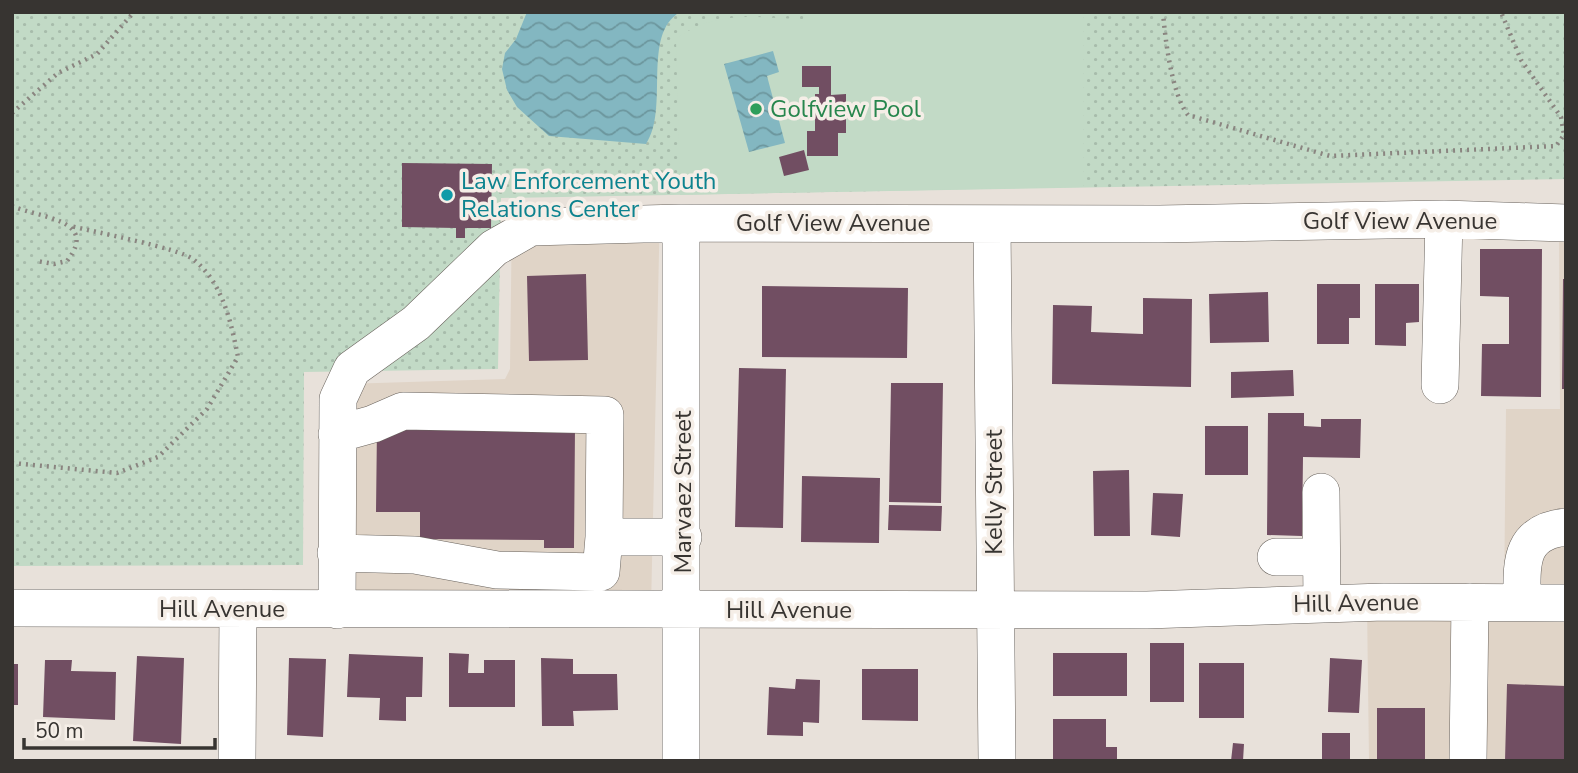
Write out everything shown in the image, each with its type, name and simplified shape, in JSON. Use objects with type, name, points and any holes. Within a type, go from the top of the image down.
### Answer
[{"type":"street","name":"Golf View Avenue","points":[[337,610],[338,399],[352,369],[416,323],[494,248],[531,227],[681,223],[992,224],[1444,219],[1566,223]]},
{"type":"street","points":[[1440,385],[1444,219]]},
{"type":"street","name":"Marvaez Street","points":[[681,223],[681,761]]},
{"type":"street","name":"Kelly Street","points":[[992,224],[997,761]]},
{"type":"street","points":[[336,553],[415,555],[497,570],[601,572],[604,537],[605,415],[403,411],[373,424],[337,434]]},
{"type":"street","points":[[1321,492],[1322,604]]},
{"type":"street","points":[[1522,602],[1522,559],[1530,543],[1543,533],[1566,527]]},
{"type":"street","points":[[604,537],[683,537]]},
{"type":"street","points":[[1276,556],[1321,557]]},
{"type":"street","points":[[1468,761],[1470,602]]},
{"type":"street","name":"Hill Avenue","points":[[12,608],[1147,610],[1322,604],[1566,603]]},
{"type":"street","points":[[237,761],[238,610]]},
{"type":"path","points":[[12,113],[58,73],[97,54],[134,12]]},
{"type":"path","points":[[1163,12],[1166,48],[1177,83],[1178,102],[1188,115],[1330,156],[1556,146],[1564,135],[1561,117],[1521,60],[1502,12]]},
{"type":"path","points":[[12,206],[71,226],[191,258],[214,283],[225,307],[238,357],[207,409],[158,457],[117,473],[12,463]]},
{"type":"path","points":[[37,261],[54,264],[67,261],[76,249],[77,236],[71,226]]},
{"type":"shaded area","points":[[660,208],[651,607],[334,613],[345,384],[505,379],[510,369],[512,210]]},
{"type":"shaded area","points":[[1566,222],[1566,761],[1369,761],[1367,604],[1504,603],[1506,409],[1560,409],[1559,223]]},
{"type":"green space","points":[[12,12],[1566,12],[1566,179],[501,198],[498,369],[304,372],[303,565],[12,566]]},
{"type":"green space","points":[[806,12],[1083,12],[1083,187],[680,195],[676,39],[691,29],[721,19],[803,19]]},
{"type":"water","points":[[527,12],[680,12],[668,23],[662,37],[658,54],[656,111],[653,129],[646,144],[549,136],[517,107],[507,90],[502,69],[505,53],[516,39]]},
{"type":"water","name":"Golfview Pool","points":[[773,51],[779,72],[767,76],[785,143],[749,152],[724,64]]},
{"type":"building","points":[[802,66],[831,66],[831,95],[846,94],[846,133],[838,133],[838,156],[807,156],[807,131],[815,131],[815,94],[819,94],[819,87],[802,87]]},
{"type":"building","points":[[804,150],[809,170],[784,176],[779,157]]},
{"type":"building","name":"Law Enforcement Youth Relations Center","points":[[402,163],[492,164],[491,228],[465,228],[465,238],[456,238],[456,228],[402,227]]},
{"type":"building","points":[[1480,249],[1542,249],[1541,397],[1481,396],[1482,344],[1509,344],[1509,297],[1480,296]]},
{"type":"building","points":[[586,274],[588,360],[529,361],[527,276]]},
{"type":"building","points":[[1563,279],[1566,279],[1566,389],[1562,389]]},
{"type":"building","points":[[1317,284],[1360,284],[1360,318],[1349,318],[1349,344],[1317,344]]},
{"type":"building","points":[[1375,284],[1419,284],[1419,322],[1406,323],[1406,346],[1375,345]]},
{"type":"building","points":[[762,286],[908,288],[907,358],[762,357]]},
{"type":"building","points":[[1268,292],[1269,342],[1210,343],[1209,294]]},
{"type":"building","points":[[1143,298],[1192,299],[1191,387],[1052,384],[1053,305],[1092,306],[1091,332],[1143,334]]},
{"type":"building","points":[[739,368],[786,369],[783,528],[735,527]]},
{"type":"building","points":[[1293,370],[1294,396],[1231,398],[1231,372]]},
{"type":"building","points":[[891,383],[943,383],[941,503],[889,502]]},
{"type":"building","points":[[1268,413],[1304,413],[1304,426],[1321,427],[1321,419],[1361,419],[1360,458],[1303,457],[1302,536],[1267,535]]},
{"type":"building","points":[[1205,426],[1248,426],[1248,475],[1205,475]]},
{"type":"building","points":[[377,427],[575,428],[574,548],[544,548],[544,540],[420,539],[420,512],[376,512]]},
{"type":"building","points":[[1129,470],[1130,536],[1094,536],[1093,471]]},
{"type":"building","points":[[802,476],[880,478],[879,543],[801,542]]},
{"type":"building","points":[[1153,493],[1183,494],[1180,537],[1151,535]]},
{"type":"building","points":[[889,505],[942,506],[941,531],[888,530]]},
{"type":"building","points":[[1150,643],[1184,643],[1184,702],[1150,702]]},
{"type":"building","points":[[449,653],[469,654],[468,673],[484,673],[484,660],[515,660],[515,707],[449,707]]},
{"type":"building","points":[[1053,653],[1127,653],[1127,696],[1053,696]]},
{"type":"building","points":[[349,654],[423,657],[422,697],[406,697],[406,721],[379,720],[380,698],[347,697]]},
{"type":"building","points":[[137,656],[184,658],[181,744],[133,741]]},
{"type":"building","points":[[289,658],[326,659],[323,737],[287,735]]},
{"type":"building","points":[[541,658],[573,659],[573,674],[617,674],[618,710],[573,711],[574,726],[542,726]]},
{"type":"building","points":[[1330,658],[1362,660],[1359,713],[1328,712]]},
{"type":"building","points":[[45,660],[72,660],[71,671],[116,672],[115,720],[43,717]]},
{"type":"building","points":[[1199,663],[1244,663],[1244,718],[1199,718]]},
{"type":"building","points":[[12,664],[18,664],[18,705],[12,705]]},
{"type":"building","points":[[862,669],[918,669],[918,721],[862,720]]},
{"type":"building","points":[[796,679],[820,680],[819,723],[803,722],[803,736],[767,735],[769,687],[795,689]]},
{"type":"building","points":[[1507,684],[1566,686],[1566,761],[1505,761]]},
{"type":"building","points":[[1377,708],[1425,708],[1425,761],[1377,761]]},
{"type":"building","points":[[1053,719],[1106,719],[1106,747],[1117,747],[1117,761],[1053,761]]},
{"type":"building","points":[[1322,733],[1350,733],[1350,761],[1322,761]]},
{"type":"building","points":[[1233,743],[1244,744],[1243,761],[1231,761]]},
{"type":"place","name":"Golfview Pool","points":[[756,109]]},
{"type":"place","name":"Law Enforcement Youth Relations Center","points":[[447,195]]}]
